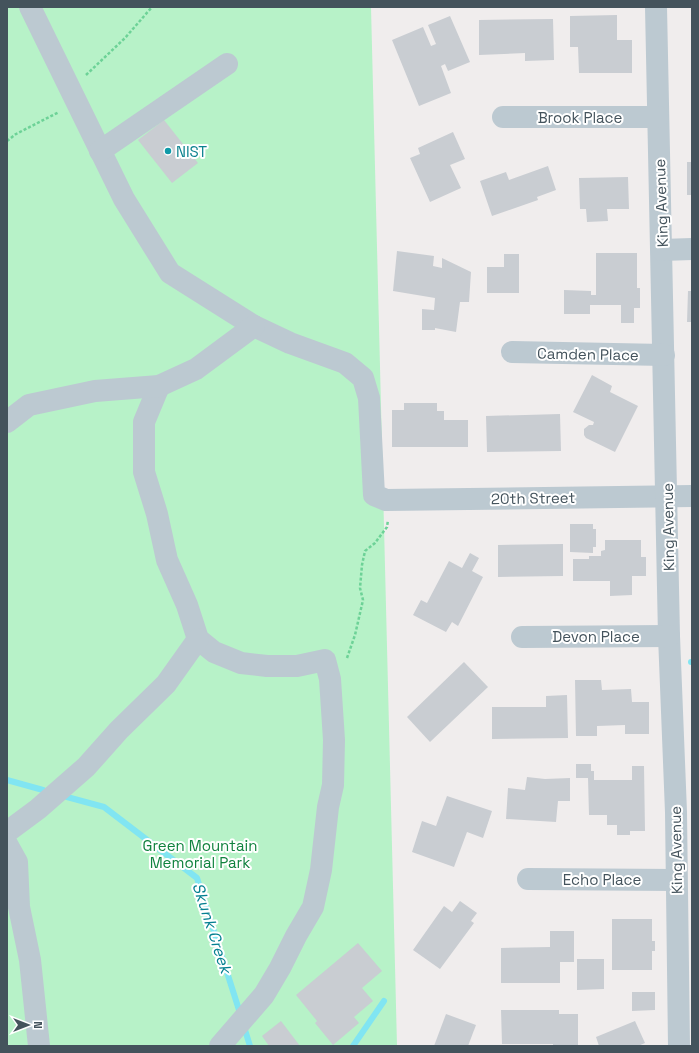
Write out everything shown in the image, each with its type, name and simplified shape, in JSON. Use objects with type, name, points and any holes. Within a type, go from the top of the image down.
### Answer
[{"type":"street","points":[[30,7],[124,199],[170,273],[254,326],[290,343],[345,363],[363,378],[369,398],[381,498]]},
{"type":"street","name":"King Avenue","points":[[656,7],[669,636],[684,812],[676,880],[679,1046]]},
{"type":"street","points":[[100,151],[227,64]]},
{"type":"street","name":"Brook Place","points":[[503,117],[658,117]]},
{"type":"street","points":[[662,250],[692,249]]},
{"type":"street","points":[[7,422],[29,405],[95,391],[159,386],[196,368],[254,326]]},
{"type":"street","name":"Camden Place","points":[[512,352],[664,355]]},
{"type":"street","points":[[159,386],[144,422],[144,472],[157,514],[167,560],[187,605],[198,639],[214,652],[241,663],[267,666],[297,666],[325,660],[330,679],[334,740],[333,785],[328,806],[321,870],[313,907],[264,995],[220,1046]]},
{"type":"street","name":"20th Street","points":[[381,498],[692,496]]},
{"type":"street","name":"Devon Place","points":[[522,637],[669,636]]},
{"type":"street","points":[[7,832],[38,809],[86,767],[118,730],[166,684],[198,639]]},
{"type":"street","points":[[7,844],[17,862],[20,907],[30,960],[39,1046]]},
{"type":"street","name":"Echo Place","points":[[528,879],[676,880]]},
{"type":"path","points":[[7,141],[16,134],[77,105],[79,88],[86,75],[125,38],[152,7]]},
{"type":"path","points":[[330,679],[344,667],[352,641],[363,600],[360,588],[365,551],[375,543],[387,527],[389,508],[381,498]]},
{"type":"green space","name":"Green Mountain Memorial Park","points":[[7,7],[371,7],[397,1046],[7,1046]]},
{"type":"building","points":[[617,15],[617,40],[632,40],[632,73],[579,73],[578,47],[570,47],[570,16]]},
{"type":"building","points":[[450,16],[470,62],[448,71],[445,64],[441,66],[451,93],[419,106],[392,40],[423,27],[431,46],[436,44],[428,25]]},
{"type":"building","points":[[553,19],[554,60],[525,61],[525,53],[479,55],[479,20]]},
{"type":"building","name":"NIST","points":[[164,120],[198,163],[172,183],[138,140]]},
{"type":"building","points":[[453,132],[465,159],[450,165],[461,188],[430,202],[410,158],[420,154],[418,148]]},
{"type":"building","points":[[687,162],[692,162],[692,195],[687,195]]},
{"type":"building","points":[[548,166],[556,190],[537,197],[538,200],[492,216],[480,181],[506,172],[509,180]]},
{"type":"building","points":[[628,177],[629,209],[607,209],[608,221],[587,222],[586,209],[580,209],[579,178]]},
{"type":"building","points":[[397,251],[434,256],[433,266],[442,268],[442,258],[471,272],[469,302],[460,302],[456,332],[435,328],[435,330],[422,330],[422,309],[434,310],[435,298],[393,291]]},
{"type":"building","points":[[596,253],[637,253],[637,288],[640,288],[640,308],[634,308],[634,323],[621,323],[621,305],[590,305],[590,314],[564,314],[564,290],[591,291],[591,295],[596,295]]},
{"type":"building","points":[[504,254],[519,254],[519,293],[487,293],[487,267],[504,267]]},
{"type":"building","points":[[688,291],[692,291],[692,322],[687,322]]},
{"type":"building","points":[[592,375],[612,386],[610,392],[638,406],[615,452],[586,438],[584,435],[584,429],[589,425],[593,425],[594,422],[573,412]]},
{"type":"building","points":[[404,403],[437,403],[437,411],[444,411],[444,420],[468,420],[468,447],[392,447],[392,410],[404,410]]},
{"type":"building","points":[[560,414],[561,451],[487,452],[486,416]]},
{"type":"building","points":[[570,524],[593,524],[593,529],[596,529],[596,547],[593,547],[593,553],[570,552]]},
{"type":"building","points":[[605,540],[641,540],[641,557],[646,557],[646,576],[632,576],[632,595],[610,596],[610,581],[573,581],[573,559],[589,559],[589,556],[601,556],[601,551],[605,550]]},
{"type":"building","points":[[563,544],[563,576],[498,577],[498,545]]},
{"type":"building","points":[[470,553],[479,558],[472,571],[483,577],[458,626],[452,622],[446,632],[413,615],[421,600],[427,603],[449,561],[462,568]]},
{"type":"building","points":[[464,662],[488,687],[430,742],[407,717]]},
{"type":"building","points":[[575,680],[601,680],[602,690],[631,689],[632,702],[649,702],[649,734],[625,734],[625,725],[597,726],[597,736],[576,736]]},
{"type":"building","points":[[567,695],[568,738],[492,739],[492,707],[546,707],[546,696]]},
{"type":"building","points":[[576,764],[591,764],[591,771],[594,771],[594,780],[632,780],[632,766],[644,766],[645,831],[630,831],[630,835],[617,835],[617,825],[607,825],[607,815],[589,815],[588,778],[576,778]]},
{"type":"building","points":[[527,777],[545,779],[570,778],[570,801],[558,801],[556,822],[506,819],[508,788],[525,790]]},
{"type":"building","points":[[447,796],[492,811],[483,838],[467,832],[454,867],[412,852],[422,821],[436,826]]},
{"type":"building","points":[[460,901],[477,913],[471,921],[474,923],[440,969],[413,950],[444,906],[452,912]]},
{"type":"building","points":[[612,919],[652,919],[652,941],[655,941],[655,951],[652,951],[652,970],[612,970]]},
{"type":"building","points":[[550,931],[574,931],[574,962],[560,962],[560,983],[501,983],[501,948],[550,947]]},
{"type":"building","points":[[358,943],[382,971],[362,988],[373,1001],[354,1017],[359,1023],[333,1045],[315,1023],[317,1021],[296,995]]},
{"type":"building","points":[[577,959],[604,959],[604,989],[577,990]]},
{"type":"building","points":[[632,992],[655,992],[655,1010],[632,1011]]},
{"type":"building","points":[[501,1010],[559,1010],[559,1014],[578,1014],[578,1046],[553,1046],[553,1044],[502,1044]]},
{"type":"building","points":[[446,1014],[476,1025],[468,1046],[434,1046]]},
{"type":"building","points":[[281,1021],[300,1046],[269,1046],[262,1036]]},
{"type":"building","points":[[635,1021],[645,1043],[638,1046],[599,1046],[596,1037]]},
{"type":"waterway","name":"Skunk Creek","points":[[7,780],[43,790]]},
{"type":"waterway","name":"Skunk Creek","points":[[67,797],[104,807],[197,878],[239,1010]]},
{"type":"waterway","points":[[353,1046],[384,1001]]},
{"type":"waterway","name":"Skunk Creek","points":[[245,1030],[250,1046]]},
{"type":"place","name":"NIST","points":[[168,151]]}]
